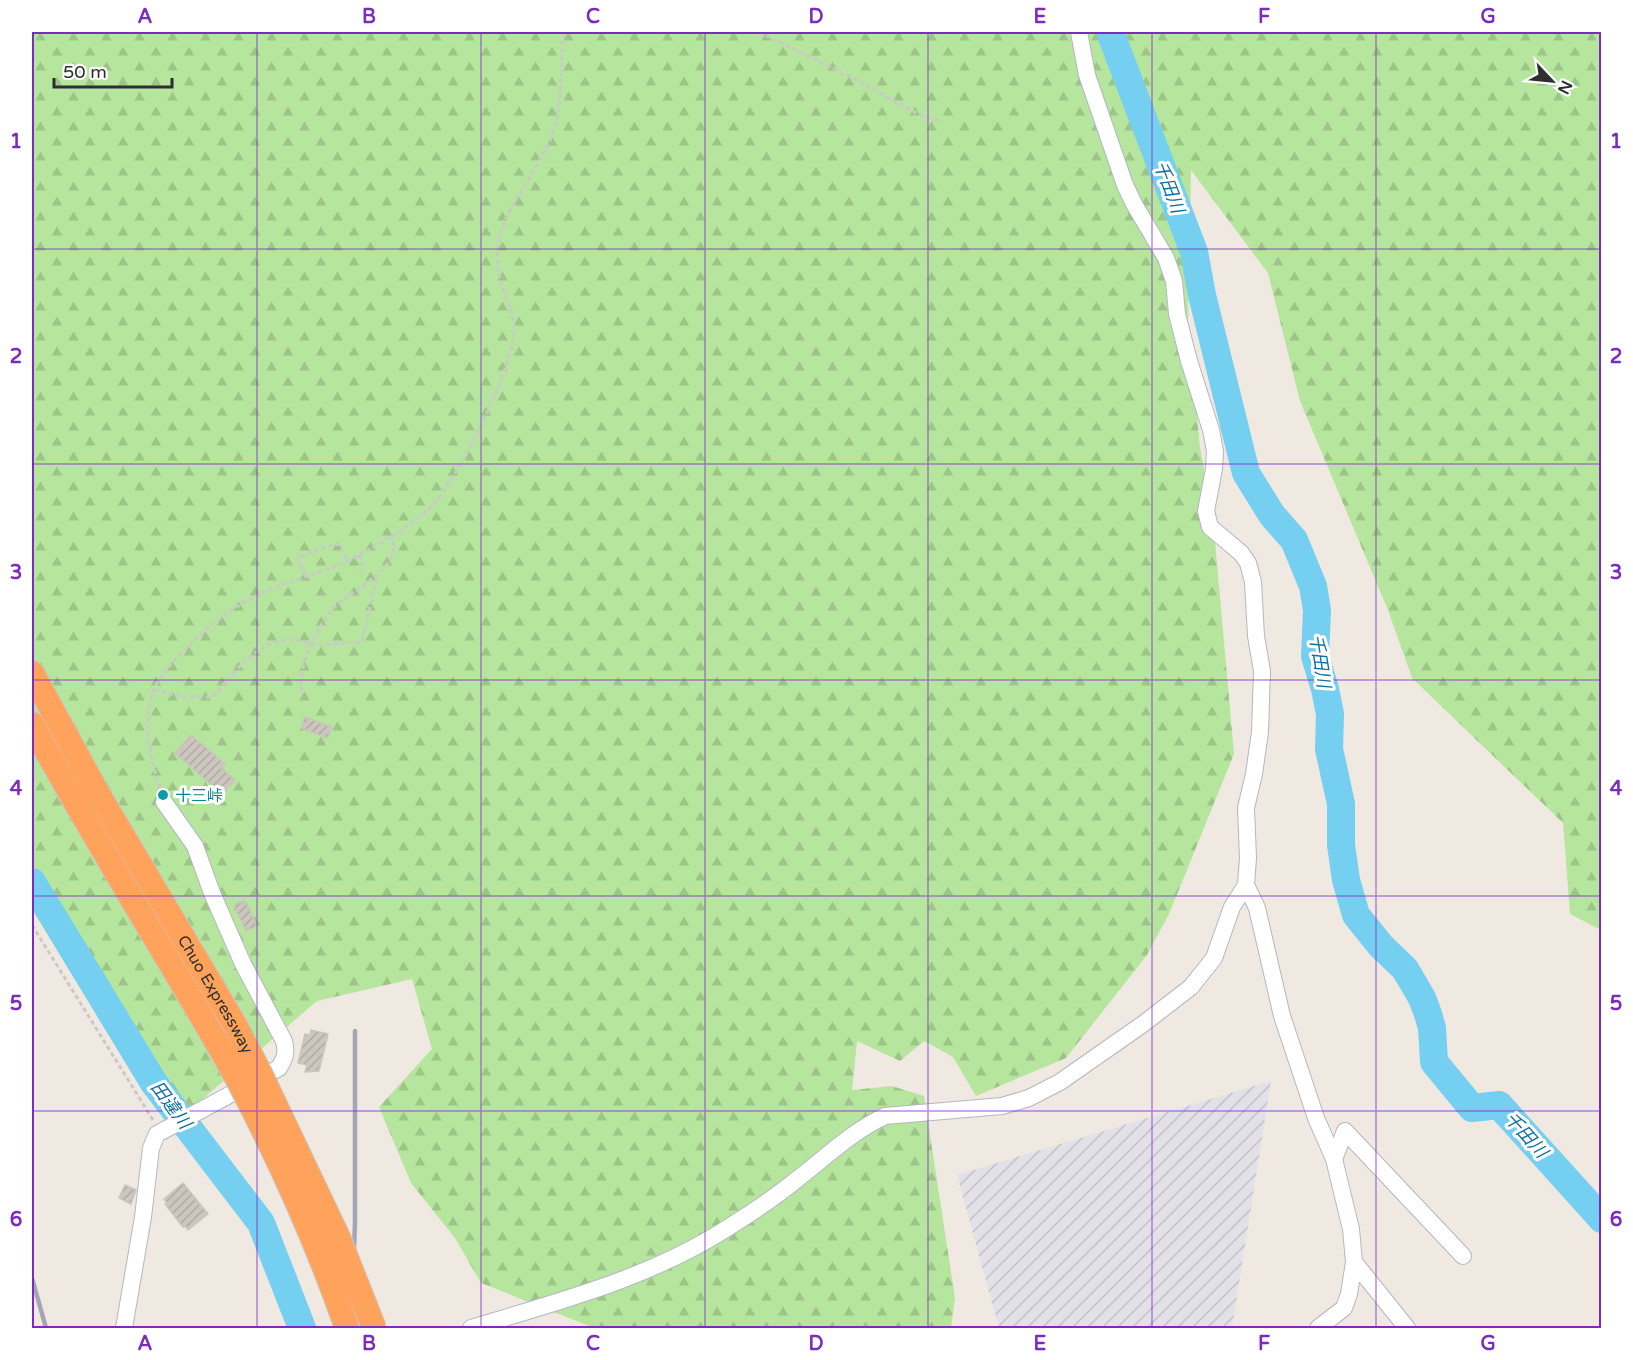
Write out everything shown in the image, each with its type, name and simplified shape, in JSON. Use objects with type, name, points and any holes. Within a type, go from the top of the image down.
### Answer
[{"type":"highway","name":"Chuo Expressway","points":[[32,673],[68,742],[230,1016],[266,1134],[333,1287],[342,1324]]},
{"type":"highway","name":"Chuo Expressway","points":[[32,724],[76,805],[145,919],[248,1074],[333,1227],[374,1329]]},
{"type":"street","points":[[471,1329],[606,1287],[643,1273],[699,1245],[791,1185],[852,1136],[885,1116],[1002,1106],[1029,1098],[1053,1086],[1143,1024],[1191,987],[1214,958],[1232,907],[1246,885],[1248,858],[1246,808],[1260,732],[1262,670],[1256,636],[1253,582],[1248,563],[1241,553],[1210,527],[1206,511],[1215,451],[1177,314],[1174,281],[1166,258],[1139,214],[1125,185],[1088,75],[1078,32]]},
{"type":"street","points":[[124,1329],[143,1217],[151,1148],[157,1134],[279,1068],[285,1059],[286,1051],[284,1041],[234,944],[195,846],[164,801]]},
{"type":"street","points":[[1246,885],[1257,908],[1286,1027],[1316,1118],[1334,1159],[1351,1229],[1354,1262],[1349,1294],[1344,1308],[1318,1329]]},
{"type":"street","points":[[1334,1159],[1345,1131],[1463,1256]]},
{"type":"street","points":[[1354,1262],[1407,1329]]},
{"type":"path","points":[[164,801],[152,763],[147,723],[153,690],[162,675],[222,616],[246,601],[348,561],[391,536],[430,507],[441,493],[485,418],[506,365],[514,334],[514,323],[498,274],[496,260],[499,238],[507,215],[550,141],[555,128],[559,108],[563,32]]},
{"type":"path","points":[[759,32],[843,73],[924,117],[937,120]]},
{"type":"path","points":[[302,691],[299,680],[312,644],[333,608],[377,576],[388,562],[393,549],[391,536]]},
{"type":"path","points":[[305,576],[298,557],[335,544],[339,545],[348,561]]},
{"type":"path","points":[[359,555],[362,561],[361,572]]},
{"type":"path","points":[[153,690],[184,697],[212,697],[251,656],[267,646],[289,639],[312,644],[362,642],[377,576]]},
{"type":"path","points":[[32,925],[162,1131]]},
{"type":"shaded area","points":[[1271,1081],[1232,1328],[999,1328],[957,1175]]},
{"type":"green space","points":[[32,32],[1601,32],[1601,930],[1570,914],[1563,823],[1412,678],[1388,610],[1300,401],[1268,273],[1191,170],[1188,322],[1200,448],[1213,519],[1234,754],[1169,914],[1147,955],[1066,1058],[976,1096],[953,1057],[924,1041],[900,1061],[857,1041],[852,1090],[892,1086],[924,1096],[955,1298],[951,1328],[594,1328],[481,1283],[455,1238],[411,1183],[379,1107],[432,1049],[412,979],[317,1001],[184,1115],[135,1039],[32,863]]},
{"type":"building","points":[[305,717],[332,727],[327,738],[301,728]]},
{"type":"building","points":[[191,735],[225,764],[221,768],[235,780],[225,791],[219,785],[217,788],[207,781],[175,753]]},
{"type":"building","points":[[245,900],[257,926],[246,931],[234,905]]},
{"type":"building","points":[[311,1030],[328,1034],[319,1071],[305,1072],[307,1065],[298,1063],[305,1034],[310,1035]]},
{"type":"building","points":[[183,1183],[208,1214],[188,1230],[165,1204],[167,1203],[164,1199]]},
{"type":"building","points":[[125,1185],[136,1190],[131,1204],[119,1198]]},
{"type":"waterway","name":"千田川","points":[[1110,32],[1194,252],[1202,295],[1246,473],[1272,515],[1294,540],[1313,586],[1317,610],[1315,656],[1330,714],[1329,749],[1341,804],[1341,845],[1346,880],[1356,915],[1381,946],[1405,969],[1422,998],[1432,1028],[1434,1062],[1472,1108],[1499,1105],[1602,1219]]},
{"type":"waterway","name":"田違川","points":[[32,882],[154,1083],[261,1223],[302,1328]]},
{"type":"railway","points":[[351,1328],[355,1223],[355,1031]]},
{"type":"railway","points":[[32,1278],[46,1328]]},
{"type":"place","name":"十三峠","points":[[163,795]]}]
